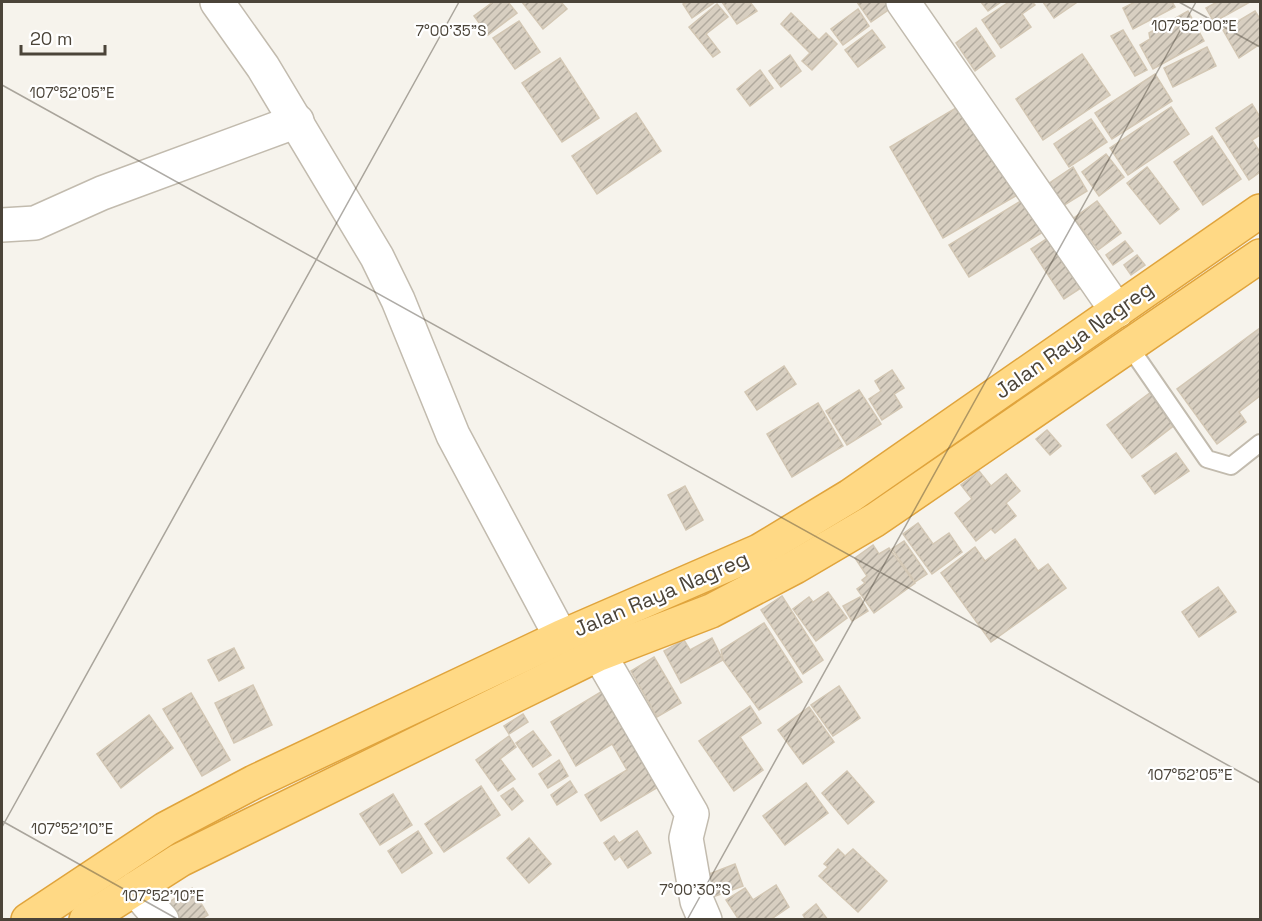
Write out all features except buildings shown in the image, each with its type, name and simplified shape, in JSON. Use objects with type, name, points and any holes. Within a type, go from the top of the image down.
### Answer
[{"type":"highway","name":"Jalan Raya Nagreg","points":[[28,920],[185,818],[254,782],[561,637],[759,551],[850,496],[1260,211]]},
{"type":"highway","name":"Jalan Raya Nagreg","points":[[86,920],[180,860],[599,654],[711,611],[795,567],[875,520],[1260,256]]},
{"type":"street","points":[[217,2],[263,66],[377,257],[402,310],[453,435],[561,637]]},
{"type":"street","points":[[903,2],[1117,311]]},
{"type":"street","points":[[2,225],[35,222],[102,194],[297,121]]},
{"type":"street","points":[[599,654],[692,814],[686,838],[697,901],[705,920]]},
{"type":"street","points":[[135,889],[162,920]]},
{"type":"lane","points":[[1129,346],[1207,459],[1231,466],[1260,443]]}]
